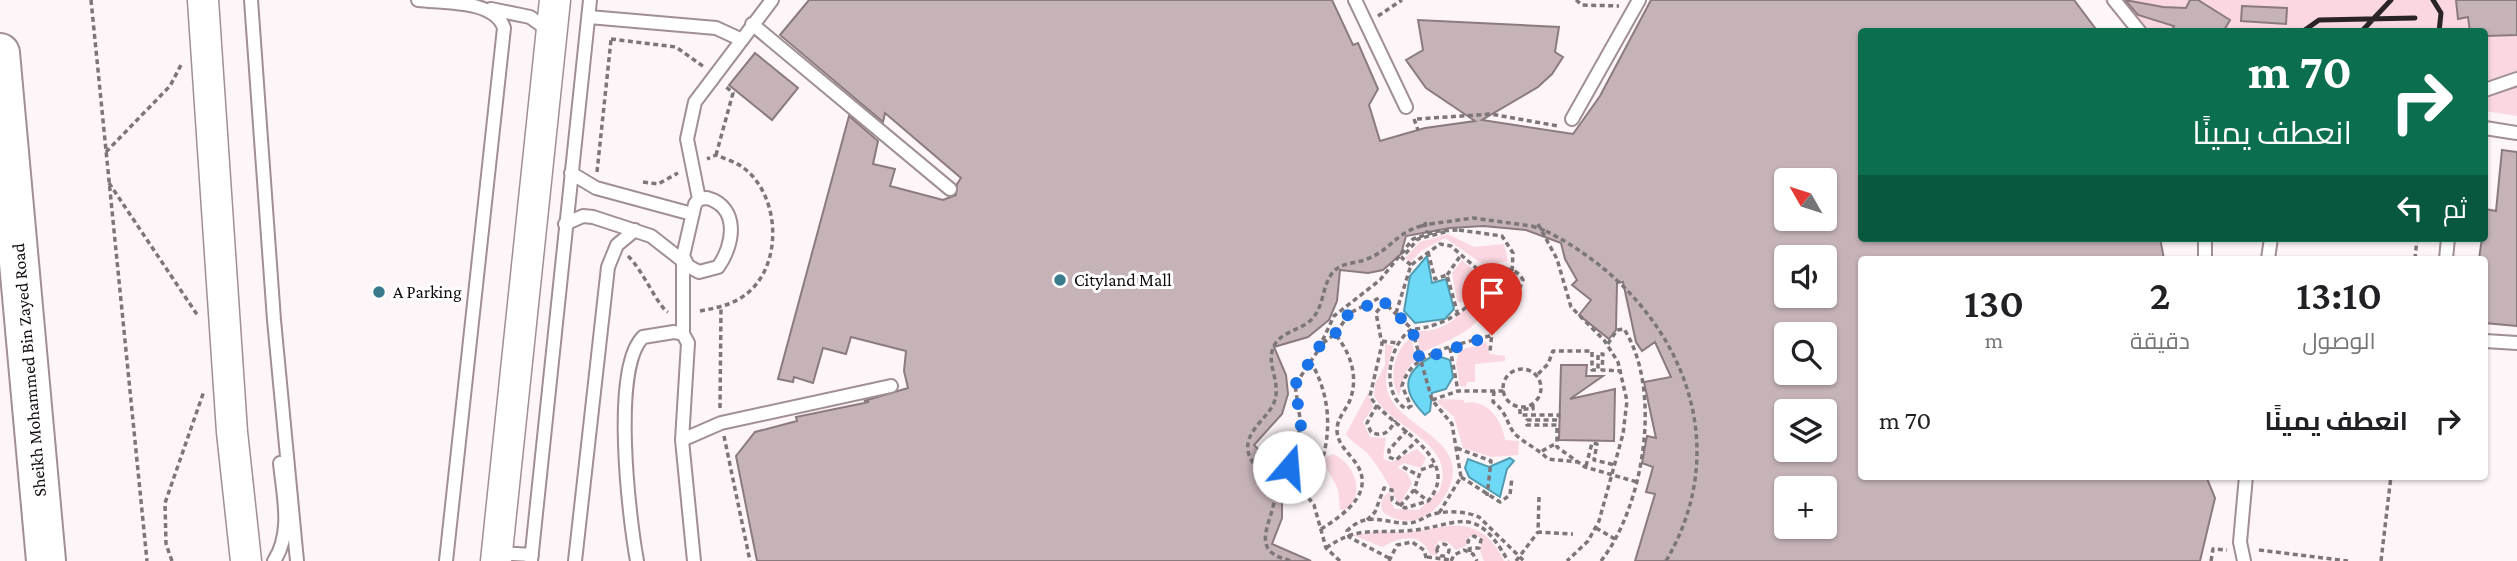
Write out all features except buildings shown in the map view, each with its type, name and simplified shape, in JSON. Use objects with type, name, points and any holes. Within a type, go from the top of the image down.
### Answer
[{"type":"highway","name":"Sheikh Mohammed Bin Zayed Road","points":[[0,53],[46,560]]},
{"type":"street","points":[[203,0],[232,432],[246,561]]},
{"type":"street","points":[[222,0],[249,446],[264,561]]},
{"type":"street","points":[[494,558],[553,9]]},
{"type":"lane","points":[[251,0],[280,387],[297,561]]},
{"type":"lane","points":[[418,0],[530,17],[553,9]]},
{"type":"lane","points":[[494,558],[531,558],[590,0]]},
{"type":"lane","points":[[694,561],[682,440],[688,343],[683,334],[683,261],[692,214],[699,199],[688,151],[691,114],[701,91],[772,0]]},
{"type":"lane","points":[[1355,0],[1406,107]]},
{"type":"lane","points":[[2114,0],[2137,28]]},
{"type":"lane","points":[[1572,119],[1637,3]]},
{"type":"lane","points":[[446,561],[503,36],[502,20],[491,9]]},
{"type":"lane","points":[[589,17],[716,27],[740,39]]},
{"type":"lane","points":[[752,24],[950,189]]},
{"type":"lane","points":[[2488,89],[2517,79]]},
{"type":"lane","points":[[2488,128],[2517,133]]},
{"type":"lane","points":[[571,173],[596,188],[692,214]]},
{"type":"lane","points":[[565,225],[583,216],[635,230],[658,241],[692,270],[712,270],[718,267],[729,248],[731,225],[728,214],[716,201],[699,199]]},
{"type":"lane","points":[[575,561],[608,267],[617,245],[635,230]]},
{"type":"lane","points":[[637,561],[625,455],[631,356],[643,337],[674,332],[683,334]]},
{"type":"lane","points":[[2488,341],[2517,343]]},
{"type":"lane","points":[[682,440],[721,424],[891,386]]},
{"type":"lane","points":[[274,561],[284,540],[286,517],[275,419],[280,387]]},
{"type":"lane","points":[[2242,555],[2246,480]]},
{"type":"path","points":[[91,0],[104,154],[147,561]]},
{"type":"path","points":[[1366,23],[1402,0]]},
{"type":"path","points":[[1576,0],[1583,5],[1637,3]]},
{"type":"path","points":[[596,188],[613,19]]},
{"type":"path","points":[[104,154],[170,86],[182,62]]},
{"type":"path","points":[[1416,119],[1491,114],[1560,126]]},
{"type":"path","points":[[107,181],[201,323]]},
{"type":"path","points":[[1290,561],[1275,555],[1267,545],[1265,532],[1274,509],[1274,498],[1268,478],[1254,463],[1248,451],[1250,436],[1275,398],[1277,380],[1272,350],[1279,339],[1300,328],[1316,314],[1329,279],[1338,268],[1368,259],[1404,230],[1473,219],[1532,226],[1546,231],[1600,262],[1623,285],[1661,332],[1684,376],[1695,423],[1696,472],[1687,511],[1666,561]]},
{"type":"path","points":[[1425,222],[1427,233]]},
{"type":"path","points":[[1538,224],[1556,259],[1571,307],[1607,345],[1621,371],[1627,401],[1626,418],[1615,465],[1596,528],[1588,541],[1567,561]]},
{"type":"path","points":[[1411,265],[1402,258],[1412,243],[1424,237],[1460,230]]},
{"type":"path","points":[[1340,561],[1326,548],[1308,496],[1294,482],[1289,467],[1301,425],[1295,385],[1311,362],[1340,308],[1380,280],[1413,239],[1427,233],[1460,230],[1502,236],[1513,253],[1512,271]]},
{"type":"path","points":[[1396,313],[1411,265],[1444,244],[1481,271],[1482,284],[1458,315],[1432,327],[1412,329],[1397,343],[1391,371],[1391,389],[1397,401],[1406,409],[1411,406],[1403,393],[1404,379],[1420,360],[1492,335]]},
{"type":"path","points":[[1428,252],[1435,279],[1447,275],[1461,255]]},
{"type":"path","points":[[1481,271],[1492,268],[1512,271],[1522,276],[1523,285],[1517,295],[1495,306],[1490,351]]},
{"type":"path","points":[[1447,275],[1458,315]]},
{"type":"path","points":[[1321,344],[1335,334],[1350,313],[1379,298],[1412,329],[1432,398],[1450,420],[1459,456],[1461,474],[1438,513]]},
{"type":"path","points":[[1367,520],[1375,512],[1384,488],[1392,490],[1392,500],[1399,507],[1405,508],[1428,500],[1437,488],[1434,465],[1417,441],[1370,396],[1382,341],[1376,313],[1385,302]]},
{"type":"path","points":[[1601,561],[1627,519],[1637,482],[1644,422],[1640,371],[1624,329],[1617,330],[1607,345]]},
{"type":"path","points":[[1321,529],[1352,508],[1362,483],[1362,472],[1340,444],[1337,429],[1354,383],[1349,356],[1335,334]]},
{"type":"path","points":[[1382,341],[1397,343]]},
{"type":"path","points":[[1450,348],[1458,391]]},
{"type":"path","points":[[1556,443],[1557,425],[1527,425],[1527,420],[1558,420],[1559,415],[1520,415],[1520,409],[1533,409],[1538,400],[1538,374],[1548,364],[1553,351],[1592,351],[1592,370],[1598,370],[1598,355],[1603,354],[1602,370],[1621,371]]},
{"type":"path","points":[[1308,496],[1322,462],[1328,430],[1326,398],[1311,362]]},
{"type":"path","points":[[1533,405],[1510,405],[1505,400],[1506,374],[1510,370],[1538,374]]},
{"type":"path","points":[[172,561],[166,544],[165,503],[206,385]]},
{"type":"path","points":[[1432,398],[1458,391],[1504,391]]},
{"type":"path","points":[[1494,391],[1493,402],[1507,415],[1515,434],[1552,460],[1578,462]]},
{"type":"path","points":[[1377,405],[1367,423],[1374,434],[1388,431],[1395,420]]},
{"type":"path","points":[[1328,430],[1337,429]]},
{"type":"path","points":[[1407,430],[1394,442],[1388,453],[1392,460],[1401,456],[1417,441]]},
{"type":"path","points":[[1388,431],[1394,442]]},
{"type":"path","points":[[1556,443],[1586,467],[1637,482]]},
{"type":"path","points":[[1542,451],[1556,443]]},
{"type":"path","points":[[1586,467],[1592,443],[1597,444],[1594,460],[1615,465]]},
{"type":"path","points":[[1457,448],[1489,459],[1491,465],[1487,494]]},
{"type":"path","points":[[1399,507],[1414,490],[1418,475],[1425,467],[1434,465]]},
{"type":"path","points":[[1403,467],[1418,475]]},
{"type":"path","points":[[1461,474],[1487,494],[1504,502],[1510,495],[1513,477]]},
{"type":"path","points":[[2381,561],[2391,480]]},
{"type":"path","points":[[1414,490],[1428,500]]},
{"type":"path","points":[[1516,561],[1538,532],[1539,497]]},
{"type":"path","points":[[1347,535],[1350,527],[1379,517],[1413,523],[1438,513],[1479,517],[1524,561]]},
{"type":"path","points":[[1326,548],[1347,535],[1377,529],[1404,531],[1461,521],[1492,534],[1508,561]]},
{"type":"path","points":[[1596,528],[1616,540]]},
{"type":"path","points":[[1538,532],[1573,534]]},
{"type":"path","points":[[1347,535],[1389,559],[1397,545],[1412,542],[1419,544],[1427,559],[1451,561],[1454,555],[1470,550],[1477,561]]},
{"type":"path","points":[[2211,561],[2213,549],[2242,555],[2348,561]]},
{"type":"path","points":[[1449,553],[1454,555]]},
{"type":"shaded area","points":[[2104,0],[2517,0],[2517,116],[2488,111],[2488,28],[2126,28]]},
{"type":"shaded area","points":[[1448,234],[1474,247],[1504,244],[1508,261],[1484,265],[1445,238],[1421,251],[1410,263],[1405,258],[1420,242]]},
{"type":"shaded area","points":[[1462,260],[1477,273],[1479,279],[1461,303],[1457,301],[1452,273]]},
{"type":"shaded area","points":[[1491,276],[1502,276],[1498,288],[1506,291],[1514,278],[1520,279],[1521,285],[1510,293],[1494,291],[1483,315],[1466,331],[1420,353],[1417,331],[1442,327],[1452,321]]},
{"type":"shaded area","points":[[1411,338],[1416,359],[1406,371],[1399,396],[1393,373],[1400,349]]},
{"type":"shaded area","points":[[1486,341],[1490,354],[1505,356],[1505,361],[1475,364],[1475,382],[1467,382],[1466,387],[1460,386],[1456,363],[1459,352]]},
{"type":"shaded area","points":[[1385,344],[1393,346],[1387,388],[1395,406],[1433,437],[1444,448],[1451,461],[1453,476],[1444,498],[1431,512],[1415,520],[1405,521],[1387,515],[1381,506],[1383,498],[1390,492],[1390,501],[1395,509],[1419,510],[1439,491],[1443,474],[1440,460],[1432,448],[1383,408],[1374,396],[1375,384],[1385,365]]},
{"type":"shaded area","points":[[1368,393],[1373,407],[1363,422],[1370,437],[1386,438],[1383,459],[1392,462],[1417,449],[1426,458],[1421,468],[1404,463],[1397,467],[1407,473],[1412,483],[1401,503],[1397,502],[1371,457],[1346,434]]},
{"type":"shaded area","points":[[1441,399],[1464,400],[1464,403],[1472,402],[1486,407],[1497,418],[1505,440],[1519,441],[1518,455],[1492,457],[1463,448],[1454,417],[1437,402]]},
{"type":"shaded area","points":[[1333,454],[1347,465],[1355,480],[1355,497],[1344,511],[1340,509],[1338,489],[1324,463],[1325,458]]},
{"type":"shaded area","points":[[1448,526],[1467,527],[1482,533],[1500,552],[1504,561],[1484,561],[1480,551],[1482,540],[1477,535],[1469,537],[1466,546],[1456,550],[1448,542],[1439,541],[1435,547],[1438,555],[1430,555],[1426,547],[1415,539],[1402,539],[1382,547],[1353,535],[1381,531],[1404,533]]},
{"type":"water","points":[[1427,256],[1432,283],[1446,279],[1454,309],[1445,319],[1415,323],[1404,311],[1410,276]]},
{"type":"water","points":[[1435,355],[1450,360],[1453,377],[1446,389],[1432,393],[1430,411],[1425,415],[1411,397],[1409,381],[1417,367]]},
{"type":"water","points":[[1510,458],[1514,461],[1507,469],[1500,497],[1469,477],[1465,468],[1468,459],[1489,467]]},
{"type":"railway","points":[[2365,28],[2391,0]]},
{"type":"railway","points":[[2433,0],[2441,13],[2439,28]]},
{"type":"railway","points":[[2308,28],[2319,20],[2415,18]]},
{"type":"place","name":"Cityland Mall","points":[[1060,280]]},
{"type":"place","name":"A Parking","points":[[379,292]]},
{"type":"route","points":[[1289,467],[1301,425],[1295,385],[1321,344],[1338,331],[1350,313],[1381,299],[1412,329],[1420,360],[1492,335]]}]
